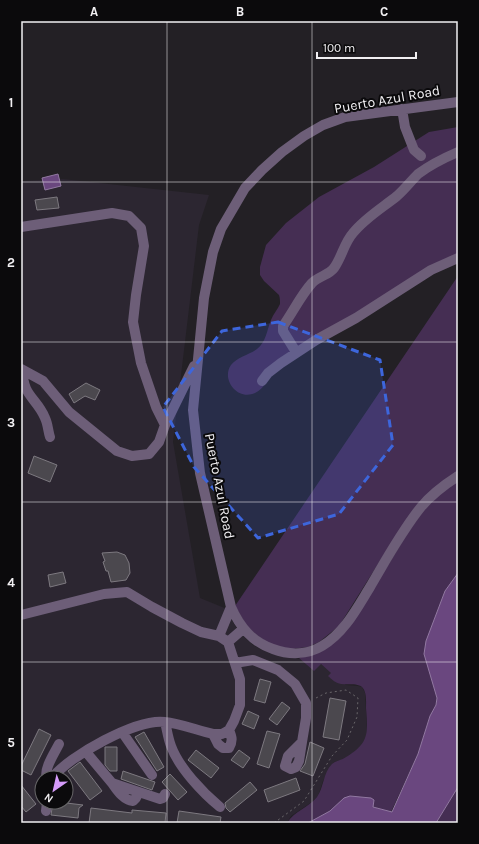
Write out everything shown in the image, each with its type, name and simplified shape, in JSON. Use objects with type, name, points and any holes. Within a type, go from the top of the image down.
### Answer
[{"type":"street","name":"Puerto Azul Road","points":[[458,102],[345,118],[323,125],[304,136],[282,152],[245,188],[221,229],[213,252],[204,298],[193,410],[200,473],[231,607],[243,629],[256,641],[264,646],[279,651],[292,653],[310,651],[328,642],[343,628],[421,507],[438,490],[458,476]]},
{"type":"street","points":[[402,109],[405,126],[414,150],[422,156]]},
{"type":"street","points":[[296,352],[283,331],[283,326],[304,293],[313,282],[334,269],[343,248],[352,234],[378,210],[433,164],[458,152]]},
{"type":"street","points":[[21,227],[112,213],[129,216],[141,228],[144,246],[133,322],[141,363],[156,407],[165,425]]},
{"type":"street","points":[[262,380],[268,373],[296,352],[327,333],[356,318],[431,270],[458,258]]},
{"type":"street","points":[[50,437],[45,418],[26,391],[22,381],[22,370],[43,382],[70,412],[117,451],[132,456],[149,454],[159,442],[165,425],[197,359]]},
{"type":"street","points":[[21,615],[104,594],[127,592],[152,608],[182,623],[201,632],[219,636],[228,642],[235,663],[240,680],[240,704],[230,730],[232,743],[229,748],[223,748],[218,744],[213,734]]},
{"type":"street","points":[[219,636],[231,607]]},
{"type":"street","points":[[228,642],[243,629]]},
{"type":"street","points":[[235,663],[252,660],[278,670],[295,684],[306,703],[306,718],[302,742]]},
{"type":"street","points":[[59,770],[97,744],[122,732],[145,724],[165,722],[213,734],[222,734],[230,730]]},
{"type":"street","points":[[165,722],[172,747],[183,766],[198,786],[220,807]]},
{"type":"street","points":[[122,732],[152,775]]},
{"type":"street","points":[[47,770],[59,744]]},
{"type":"street","points":[[86,752],[112,783],[160,799],[163,798],[165,794]]},
{"type":"path","points":[[274,823],[304,801],[332,756],[347,740],[357,717],[358,698],[346,690],[326,694],[306,703]]},
{"type":"highlighted area","points":[[278,322],[380,360],[393,445],[339,514],[258,538],[194,467],[163,407],[222,331]]},
{"type":"shaded area","points":[[458,127],[458,262],[437,270],[368,310],[281,366],[255,393],[248,395],[242,394],[232,387],[228,376],[228,371],[231,365],[236,360],[254,351],[260,346],[272,318],[280,304],[279,295],[264,281],[260,275],[260,267],[266,245],[286,223],[319,197],[374,167],[429,132]]},
{"type":"shaded area","points":[[58,174],[61,186],[45,190],[42,178]]},
{"type":"shaded area","points":[[63,179],[209,195],[199,225],[173,442],[200,598],[227,609],[234,624],[241,634],[253,645],[262,650],[321,664],[346,685],[362,687],[365,693],[366,738],[355,752],[341,760],[334,762],[323,781],[318,796],[312,802],[291,816],[287,823],[21,823],[21,181]]},
{"type":"shaded area","points":[[458,276],[458,471],[449,477],[400,529],[339,626],[319,642],[308,647],[292,649],[266,642],[248,628],[235,606]]},
{"type":"shaded area","points":[[458,481],[458,573],[445,591],[434,621],[436,705],[430,716],[418,754],[391,812],[373,807],[371,798],[344,798],[330,811],[308,823],[287,823],[293,815],[310,804],[317,797],[329,768],[333,763],[354,752],[363,742],[367,731],[366,697],[362,687],[337,683],[328,676],[331,673],[321,664],[314,671],[299,658],[324,650],[387,567],[424,510],[441,493]]},
{"type":"shaded area","points":[[458,573],[458,787],[436,823],[308,823],[330,811],[344,798],[350,796],[371,798],[374,800],[373,807],[392,812],[418,754],[430,716],[436,705],[437,698],[424,654],[426,641],[445,591]]},
{"type":"shaded area","points":[[458,787],[458,823],[436,823]]},
{"type":"building","points":[[57,197],[59,208],[37,210],[35,200]]},
{"type":"building","points":[[86,383],[100,390],[95,400],[85,396],[74,403],[69,394]]},
{"type":"building","points":[[34,456],[57,465],[50,482],[28,473]]},
{"type":"building","points":[[117,552],[125,555],[129,563],[130,573],[126,580],[111,582],[108,571],[106,571],[103,562],[105,561],[102,553]]},
{"type":"building","points":[[63,572],[66,583],[50,587],[48,575]]},
{"type":"building","points":[[260,679],[271,682],[265,703],[254,700]]},
{"type":"building","points":[[330,698],[346,701],[339,740],[323,737]]},
{"type":"building","points":[[282,702],[290,708],[277,725],[269,719]]},
{"type":"building","points":[[248,711],[259,716],[254,729],[242,724]]},
{"type":"building","points":[[39,729],[51,735],[31,775],[21,770],[21,766]]},
{"type":"building","points":[[267,731],[280,734],[269,768],[257,764]]},
{"type":"building","points":[[144,732],[164,767],[157,771],[135,737]]},
{"type":"building","points":[[310,742],[324,748],[313,776],[300,771],[305,764]]},
{"type":"building","points":[[105,747],[117,747],[117,771],[110,771],[105,765]]},
{"type":"building","points":[[196,750],[219,768],[211,778],[188,760]]},
{"type":"building","points":[[239,750],[250,758],[243,768],[231,760]]},
{"type":"building","points":[[80,762],[102,791],[90,800],[74,779],[74,770],[69,770]]},
{"type":"building","points":[[123,771],[155,782],[152,790],[121,779]]},
{"type":"building","points":[[170,774],[187,792],[178,800],[162,782]]},
{"type":"building","points":[[296,778],[300,790],[268,802],[264,790]]},
{"type":"building","points":[[250,782],[257,790],[230,812],[226,808],[225,803]]},
{"type":"building","points":[[21,785],[34,801],[34,806],[26,812],[21,806]]},
{"type":"building","points":[[74,804],[83,805],[79,808],[78,818],[51,815],[52,810],[74,810]]},
{"type":"building","points":[[91,808],[132,813],[132,810],[166,813],[165,823],[89,823]]},
{"type":"building","points":[[179,811],[221,817],[220,823],[177,823]]}]
